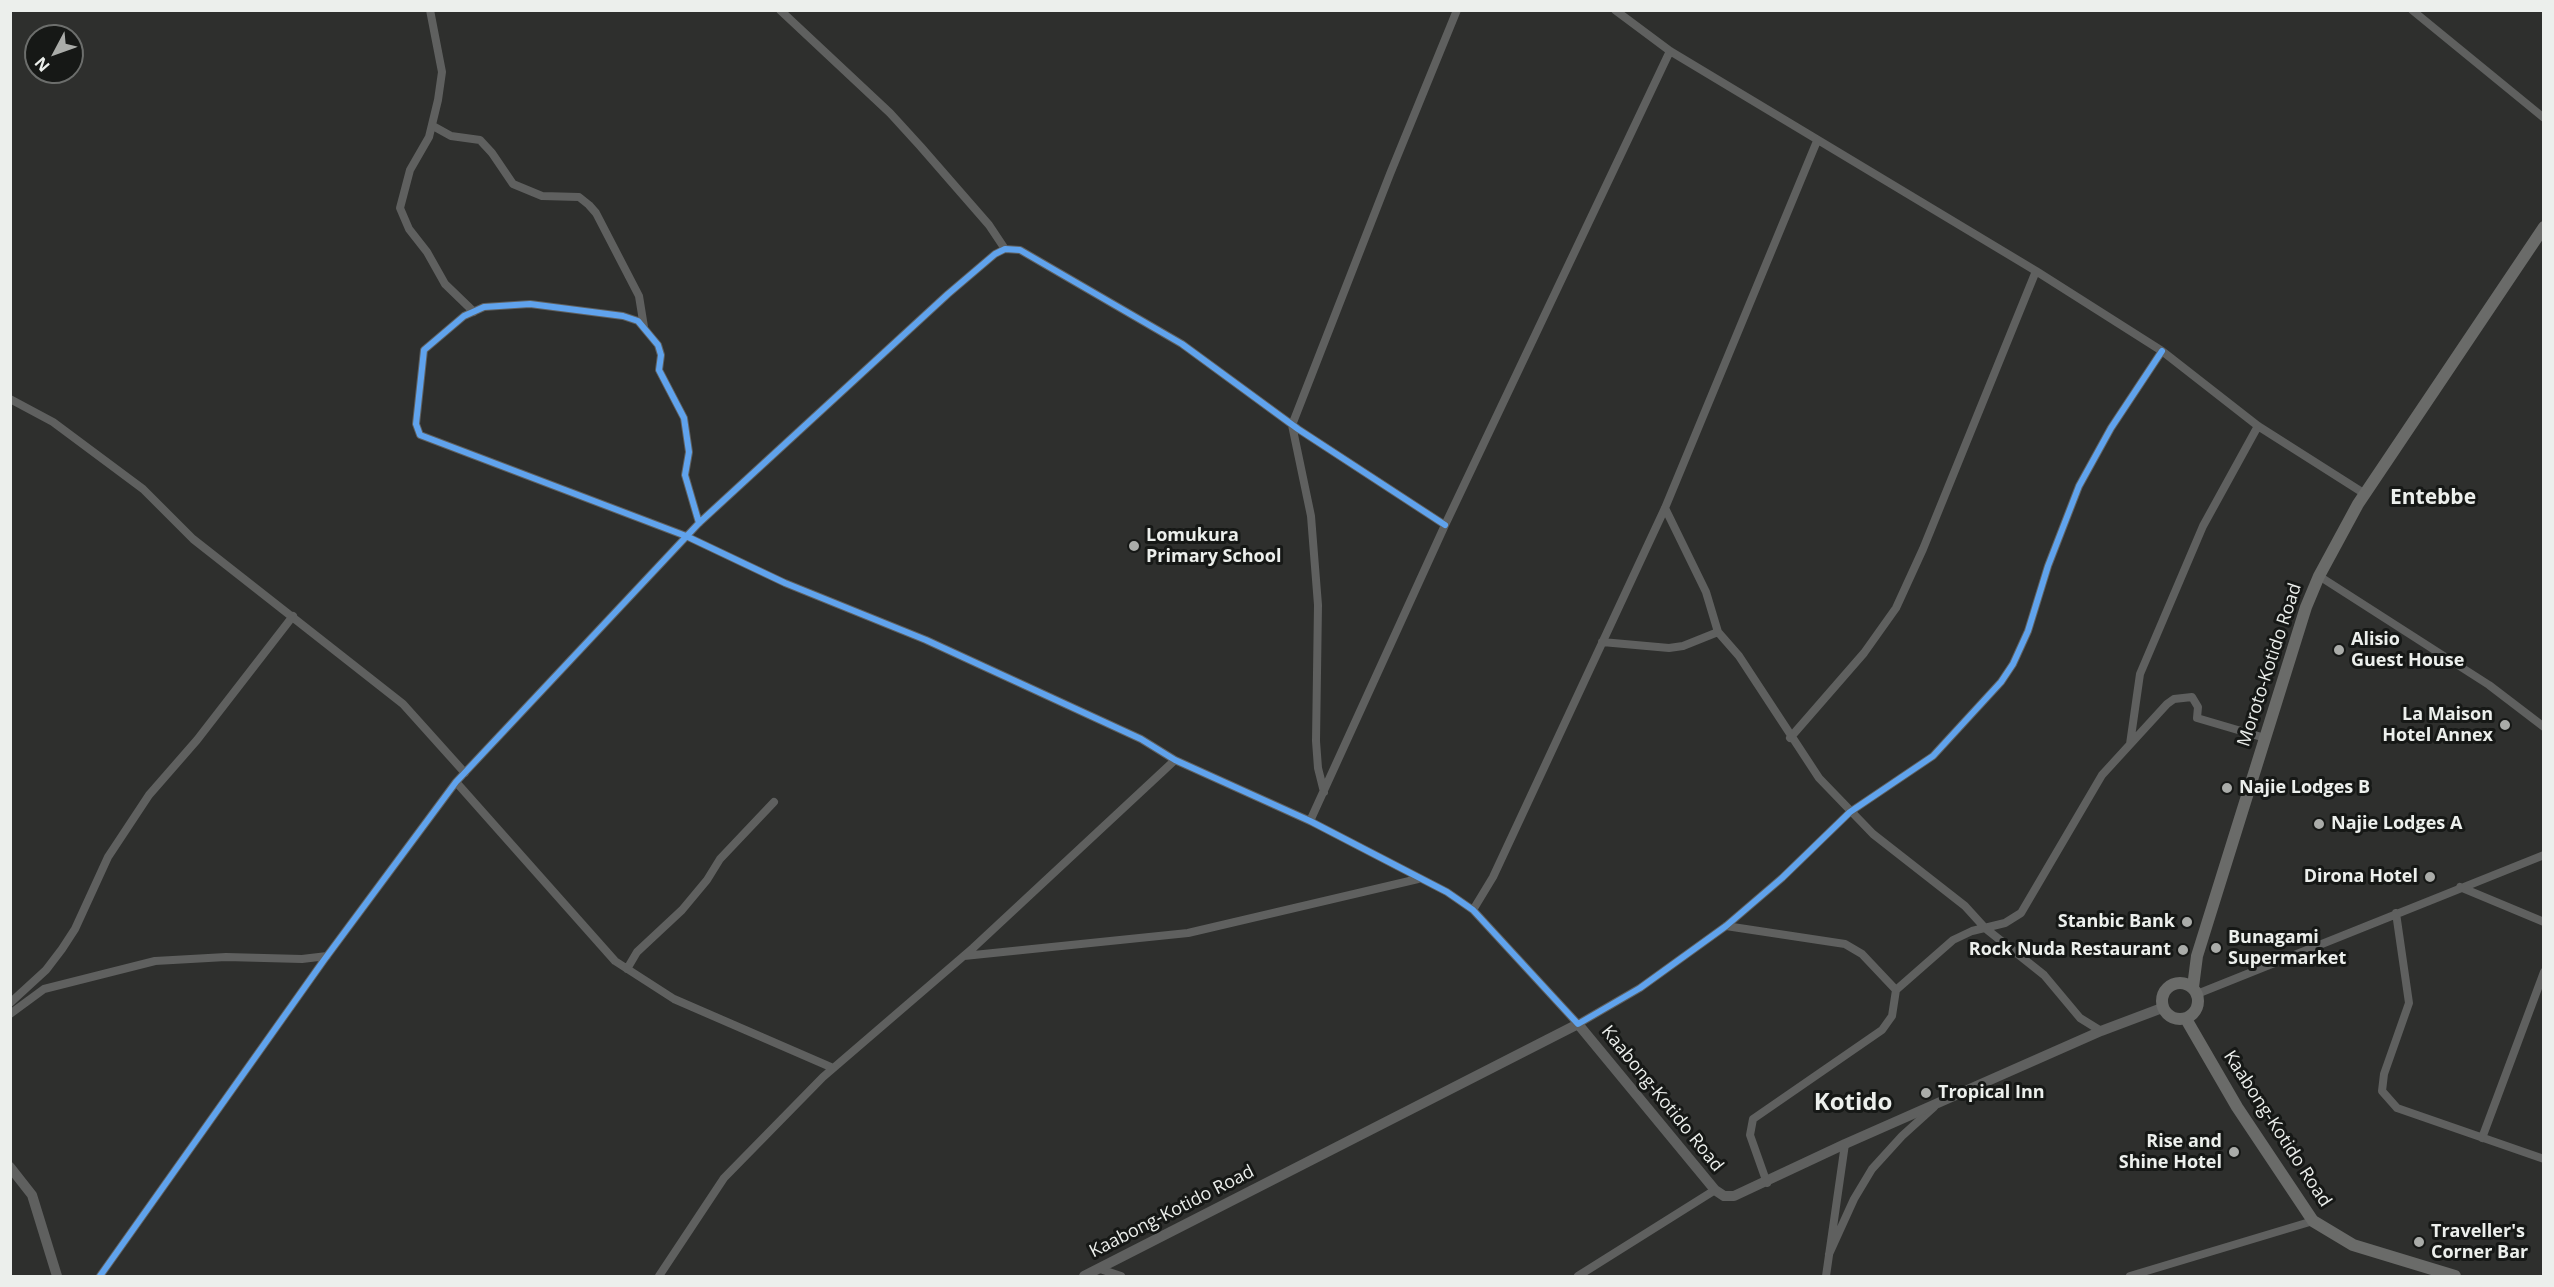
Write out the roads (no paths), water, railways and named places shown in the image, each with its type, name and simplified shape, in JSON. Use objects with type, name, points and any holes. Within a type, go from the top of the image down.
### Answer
[{"type":"main road","name":"Moroto-Kotido Road","points":[[2195,990],[2197,956],[2306,607],[2319,576],[2365,494],[2544,227]]},
{"type":"main road","name":"Moroto-Kotido Road","points":[[2177,982],[2197,956]]},
{"type":"main road","points":[[2177,982],[2195,990],[2196,1010],[2186,1019],[2175,1018],[2162,1008],[2164,991],[2177,982]]},
{"type":"main road","name":"Kaabong-Kotido Road","points":[[2186,1019],[2237,1107],[2313,1221],[2353,1245],[2455,1276]]},
{"type":"street","points":[[430,10],[442,72],[433,126],[426,144],[410,170],[400,200],[401,215],[445,284],[474,312]]},
{"type":"street","points":[[780,10],[898,122],[989,225],[1005,249]]},
{"type":"street","points":[[1324,792],[1318,768],[1316,741],[1318,596],[1311,516],[1292,425],[1457,10]]},
{"type":"street","points":[[1615,10],[1670,51],[2036,271],[2162,351],[2258,426],[2365,494]]},
{"type":"street","points":[[2412,10],[2544,118]]},
{"type":"street","points":[[1310,821],[1446,525],[1670,51]]},
{"type":"street","points":[[433,126],[451,136],[480,140],[492,153],[513,184],[542,196],[579,197],[589,205],[596,213],[639,296],[645,327]]},
{"type":"street","points":[[1473,910],[1493,878],[1665,508],[1817,141]]},
{"type":"street","points":[[100,1276],[327,956],[456,782],[699,523],[948,294],[986,261],[1005,249],[1020,250],[1182,344],[1292,425],[1446,525]]},
{"type":"street","points":[[1791,738],[1864,653],[1896,608],[1923,549],[2036,271]]},
{"type":"street","points":[[699,523],[685,475],[689,452],[684,418],[659,369],[661,355],[658,345],[638,321],[623,316],[530,304],[484,307],[446,329],[424,350],[416,424],[420,435],[686,536],[736,561],[1019,681],[1141,739],[1175,760],[1285,812],[1310,821],[1418,879],[1447,892],[1473,910],[1578,1024],[1640,988],[1726,926],[1782,878],[1850,812],[1933,756],[2001,682],[2013,664],[2028,631],[2048,566],[2079,486],[2111,428],[2162,351]]},
{"type":"street","points":[[10,399],[53,422],[143,489],[193,539],[403,704],[465,772]]},
{"type":"street","points":[[2130,745],[2140,674],[2203,526],[2258,426]]},
{"type":"street","points":[[1665,508],[1706,592],[1718,632],[1738,656],[1819,778],[1873,834],[1965,906],[1985,928],[2044,975],[2080,1018],[2101,1031]]},
{"type":"street","points":[[2319,576],[2488,686],[2544,727]]},
{"type":"street","points":[[10,1003],[46,970],[62,949],[75,929],[108,856],[149,795],[197,740],[293,616]]},
{"type":"street","points":[[1602,642],[1669,648],[1718,632]]},
{"type":"street","points":[[1767,1183],[1750,1135],[1750,1122],[1882,1030],[1892,1016],[1896,990],[1953,940],[2005,923],[2021,913],[2102,775],[2167,704],[2174,699],[2192,697],[2198,707],[2197,718],[2265,738]]},
{"type":"street","points":[[659,1276],[724,1178],[833,1068],[963,956],[1175,760]]},
{"type":"street","points":[[456,782],[615,961],[674,999],[833,1068]]},
{"type":"street","points":[[627,969],[637,952],[681,910],[707,880],[720,859],[774,802]]},
{"type":"street","points":[[2195,990],[2544,855]]},
{"type":"street","points":[[963,956],[1188,933],[1418,879]]},
{"type":"street","points":[[2460,887],[2544,922]]},
{"type":"street","points":[[2396,913],[2409,1003],[2384,1074],[2382,1091],[2397,1108],[2544,1159]]},
{"type":"street","points":[[1726,926],[1845,944],[1862,954],[1896,990]]},
{"type":"street","points":[[10,1014],[44,989],[155,961],[226,957],[302,959],[327,956]]},
{"type":"street","points":[[2482,1138],[2544,972]]},
{"type":"street","name":"Kaabong-Kotido Road","points":[[1085,1276],[1578,1024],[1715,1191],[1725,1196],[1734,1196],[1767,1183],[1845,1144],[1939,1102],[2101,1031],[2162,1008]]},
{"type":"street","points":[[1829,1254],[1854,1199],[1872,1169],[1902,1136],[1939,1102]]},
{"type":"street","points":[[1826,1276],[1845,1144]]},
{"type":"street","points":[[10,1167],[32,1194],[57,1276]]},
{"type":"street","points":[[1578,1276],[1715,1191]]},
{"type":"street","points":[[2130,1276],[2313,1221]]},
{"type":"street","points":[[1100,1269],[1121,1276]]},
{"type":"place","name":"Lomukura Primary School","points":[[1134,546]]},
{"type":"place","name":"Alisio Guest House","points":[[2339,650]]},
{"type":"place","name":"La Maison Hotel Annex","points":[[2505,725]]},
{"type":"place","name":"Najie Lodges B","points":[[2227,788]]},
{"type":"place","name":"Najie Lodges A","points":[[2319,824]]},
{"type":"place","name":"Dirona Hotel","points":[[2430,877]]},
{"type":"place","name":"Stanbic Bank","points":[[2187,922]]},
{"type":"place","name":"Bunagami Supermarket","points":[[2216,948]]},
{"type":"place","name":"Rock Nuda Restaurant","points":[[2183,950]]},
{"type":"place","name":"Tropical Inn","points":[[1926,1093]]},
{"type":"place","name":"Rise and Shine Hotel","points":[[2234,1152]]},
{"type":"place","name":"Traveller's Corner Bar","points":[[2419,1242]]},
{"type":"district","name":"Entebbe","points":[[2433,498]]},
{"type":"district","name":"Kotido","points":[[1853,1103]]}]
